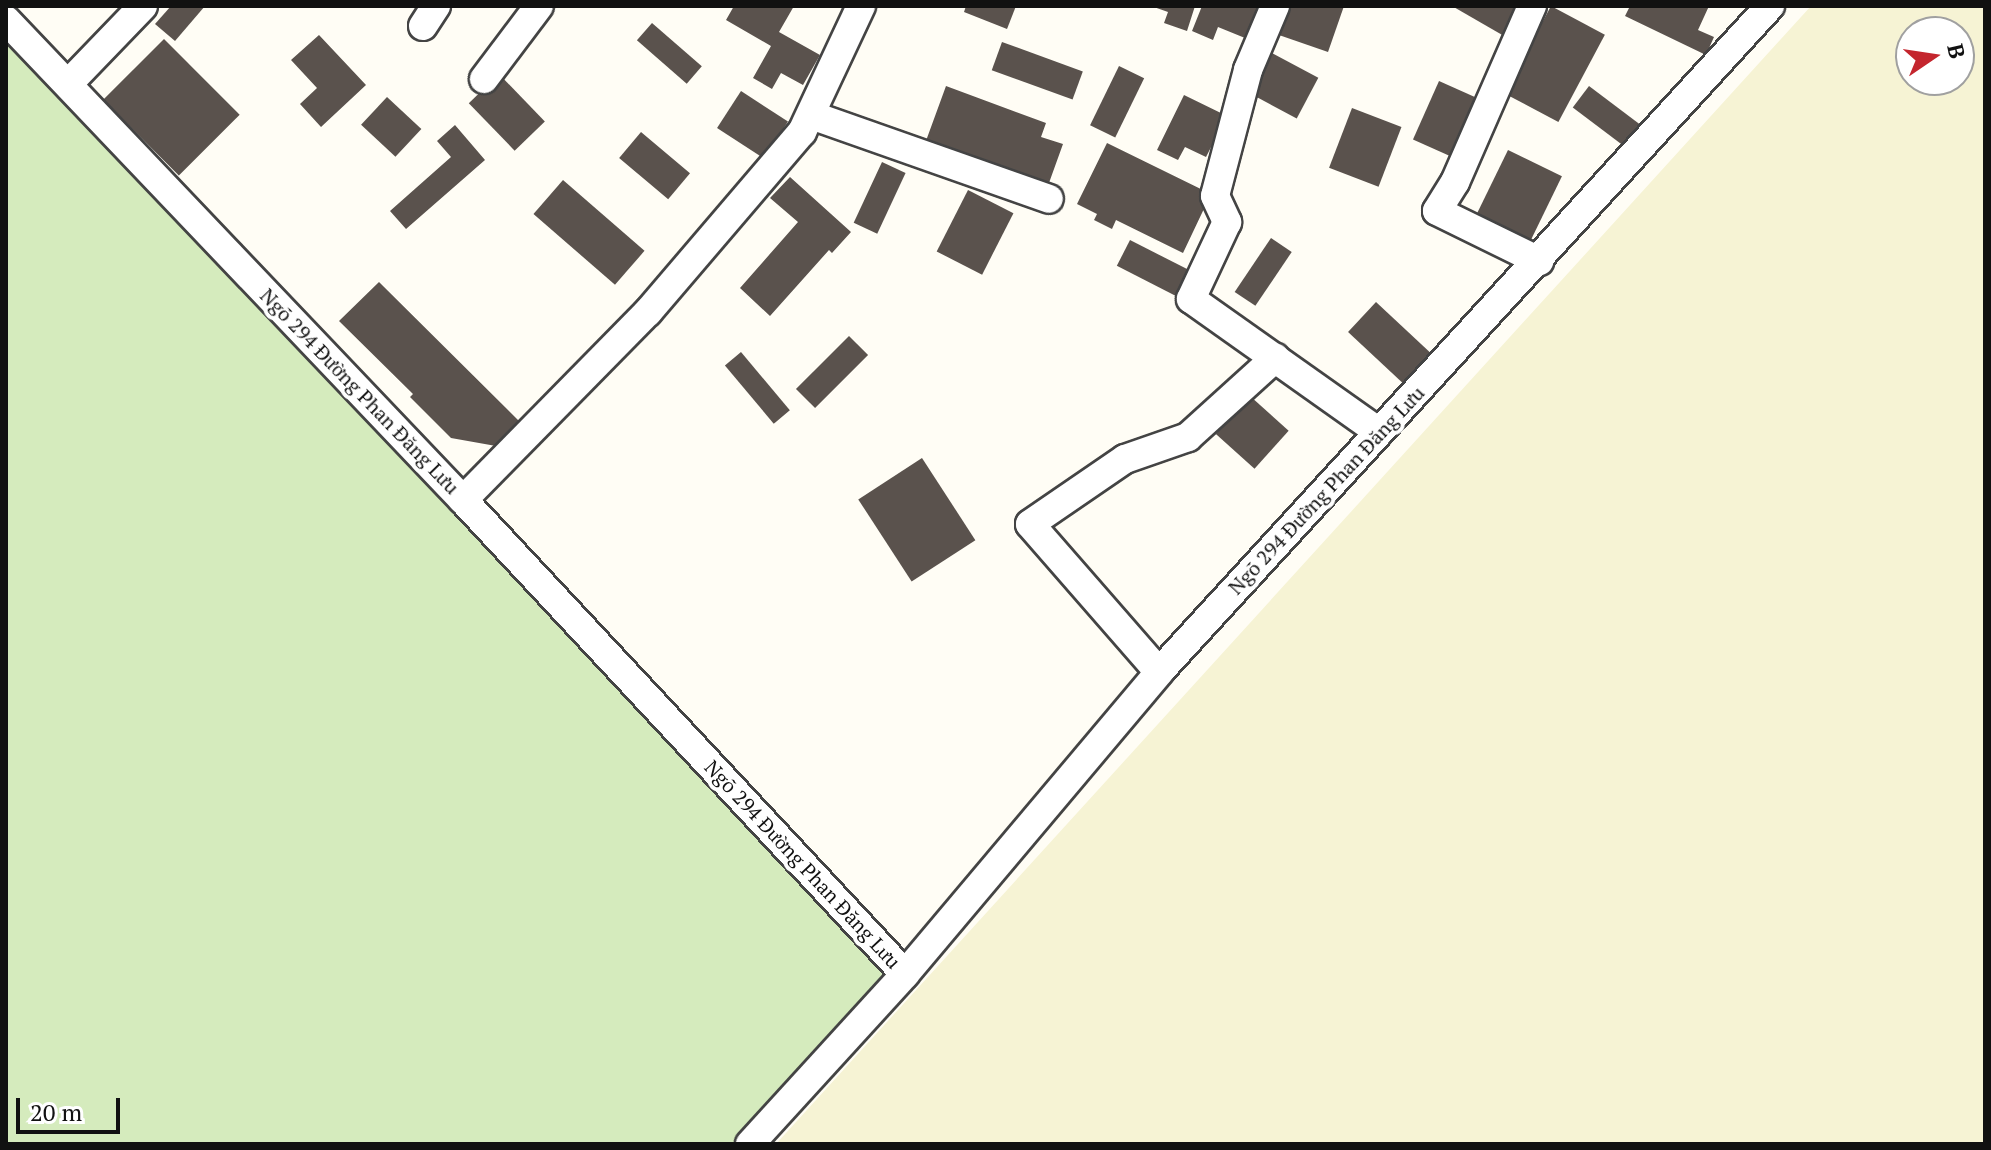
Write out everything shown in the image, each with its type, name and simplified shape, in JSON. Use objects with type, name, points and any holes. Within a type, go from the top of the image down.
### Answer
[{"type":"street","points":[[68,84],[143,6]]},
{"type":"street","points":[[484,79],[539,6]]},
{"type":"street","points":[[463,500],[648,312],[802,132],[861,6]]},
{"type":"street","points":[[1275,6],[1248,70],[1215,196],[1227,222],[1191,299],[1379,432]]},
{"type":"street","points":[[1532,6],[1455,182],[1437,211],[1539,261]]},
{"type":"street","name":"Ngõ 294 Đường Phan Đăng Lưu","points":[[6,20],[463,500],[905,974],[1159,672],[1770,6]]},
{"type":"street","points":[[811,115],[1049,199]]},
{"type":"street","points":[[1159,672],[1030,524],[1125,459],[1188,437],[1275,358]]},
{"type":"street","points":[[750,1144],[905,974]]},
{"type":"shaded area","points":[[1811,6],[1985,6],[1985,1144],[776,1144]]},
{"type":"green space","points":[[6,22],[905,974],[750,1144],[6,1144]]},
{"type":"building","points":[[171,6],[205,6],[175,41],[155,24]]},
{"type":"building","points":[[734,6],[794,6],[779,32],[820,55],[803,85],[781,73],[772,89],[753,78],[771,46],[726,20]]},
{"type":"building","points":[[966,6],[1016,6],[1007,29],[964,12]]},
{"type":"building","points":[[1151,6],[1195,6],[1187,31],[1164,23],[1168,12]]},
{"type":"building","points":[[1202,6],[1258,6],[1245,38],[1218,27],[1213,40],[1192,31]]},
{"type":"building","points":[[1286,6],[1344,6],[1328,52],[1276,34]]},
{"type":"building","points":[[1452,6],[1510,6],[1518,10],[1504,36]]},
{"type":"building","points":[[1551,6],[1605,35],[1558,122],[1505,93]]},
{"type":"building","points":[[1630,6],[1709,6],[1698,30],[1714,37],[1706,55],[1625,16]]},
{"type":"building","points":[[652,23],[702,66],[687,84],[637,40]]},
{"type":"building","points":[[319,35],[366,85],[321,127],[300,104],[317,88],[291,60]]},
{"type":"building","points":[[164,39],[240,115],[179,175],[103,100]]},
{"type":"building","points":[[1002,42],[1083,71],[1073,100],[992,70]]},
{"type":"building","points":[[1268,51],[1318,78],[1297,118],[1246,92]]},
{"type":"building","points":[[1119,66],[1144,78],[1115,138],[1090,125]]},
{"type":"building","points":[[499,74],[545,121],[515,151],[469,103]]},
{"type":"building","points":[[1439,81],[1484,101],[1458,159],[1413,139]]},
{"type":"building","points":[[946,86],[1046,123],[1041,137],[1063,144],[1045,194],[923,149]]},
{"type":"building","points":[[1589,86],[1646,129],[1629,150],[1573,108]]},
{"type":"building","points":[[741,91],[788,121],[764,158],[717,128]]},
{"type":"building","points":[[1184,95],[1227,116],[1206,157],[1185,147],[1178,160],[1157,150]]},
{"type":"building","points":[[387,97],[421,129],[395,157],[361,125]]},
{"type":"building","points":[[1352,108],[1401,127],[1379,187],[1329,168]]},
{"type":"building","points":[[455,125],[485,160],[406,229],[390,211],[451,157],[437,141]]},
{"type":"building","points":[[641,132],[690,173],[668,199],[619,158]]},
{"type":"building","points":[[1107,143],[1211,194],[1183,253],[1116,220],[1112,229],[1094,220],[1097,214],[1077,204]]},
{"type":"building","points":[[1508,150],[1562,176],[1526,251],[1472,225]]},
{"type":"building","points":[[882,162],[906,173],[877,234],[854,223]]},
{"type":"building","points":[[790,177],[851,232],[832,253],[829,250],[770,316],[740,288],[798,222],[770,198]]},
{"type":"building","points":[[563,180],[645,251],[615,285],[533,214]]},
{"type":"building","points":[[968,190],[1013,213],[982,275],[937,251]]},
{"type":"building","points":[[1271,238],[1292,252],[1255,306],[1235,292]]},
{"type":"building","points":[[1130,240],[1196,274],[1183,299],[1117,266]]},
{"type":"building","points":[[379,282],[520,422],[496,446],[451,438],[410,397],[413,394],[339,321]]},
{"type":"building","points":[[1376,302],[1438,360],[1410,390],[1348,332]]},
{"type":"building","points":[[849,336],[868,355],[815,408],[796,389]]},
{"type":"building","points":[[741,352],[790,410],[774,424],[725,365]]},
{"type":"building","points":[[1250,396],[1289,431],[1255,469],[1216,434]]},
{"type":"building","points":[[922,458],[975,540],[912,582],[858,499]]}]
